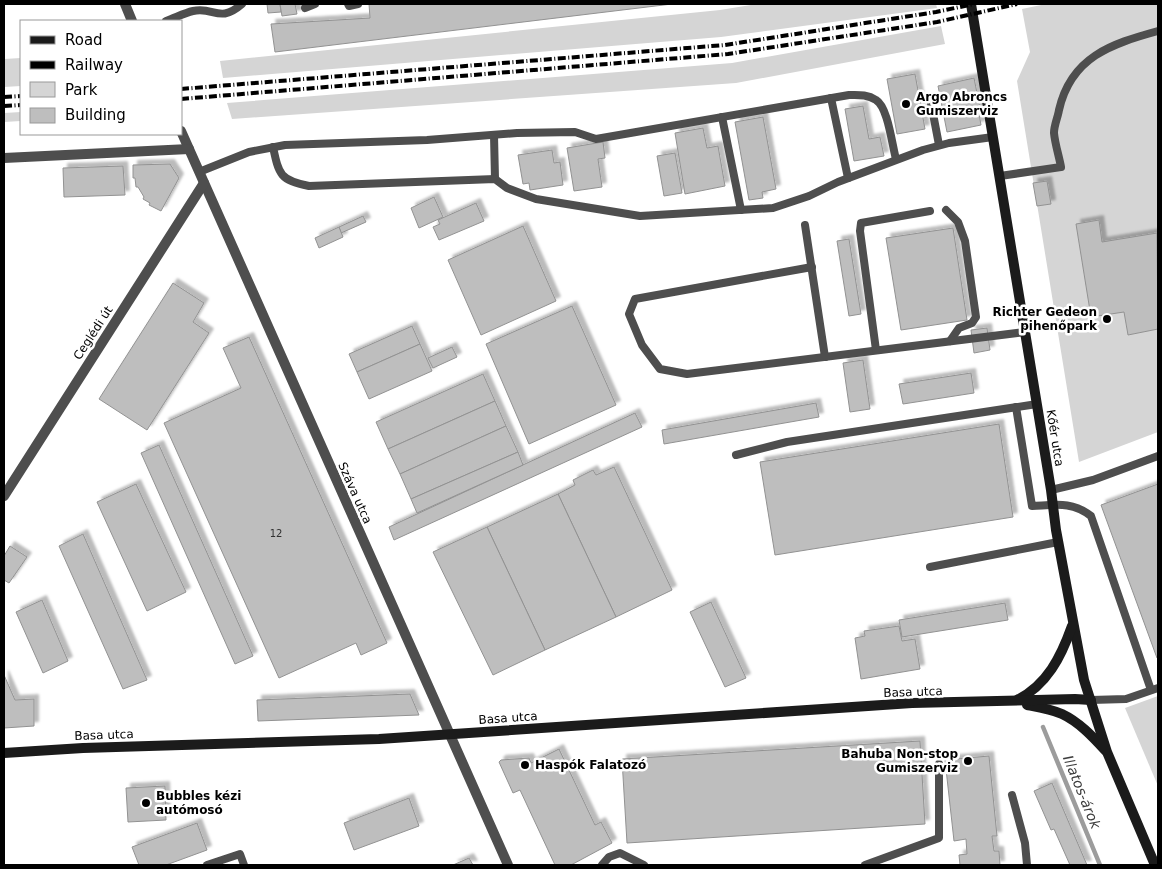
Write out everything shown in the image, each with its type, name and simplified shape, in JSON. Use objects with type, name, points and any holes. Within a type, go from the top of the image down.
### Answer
[{"type":"street","points":[[124,4],[132,20]]},
{"type":"street","name":"Kőér utca","points":[[971,4],[1058,542],[1084,680],[1107,752],[1155,865]]},
{"type":"street","name":"Száva utca","points":[[182,133],[508,865]]},
{"type":"street","points":[[4,158],[189,149]]},
{"type":"street","name":"Ceglédi út","points":[[4,496],[204,183]]},
{"type":"street","points":[[1014,702],[1030,694],[1047,676],[1064,650],[1073,624]]},
{"type":"street","name":"Basa utca","points":[[4,753],[83,748],[379,739],[912,703],[1090,700]]},
{"type":"street","name":"Basa utca","points":[[1014,702],[1060,713],[1076,721],[1107,752]]},
{"type":"lane","points":[[169,20],[194,10],[202,4]]},
{"type":"lane","points":[[194,10],[222,15],[235,10],[242,4]]},
{"type":"lane","points":[[305,8],[315,4]]},
{"type":"lane","points":[[348,4],[349,6],[358,4]]},
{"type":"lane","points":[[1000,176],[1061,167],[1054,132],[1062,94],[1074,73],[1094,56],[1119,42],[1158,31]]},
{"type":"lane","points":[[199,172],[249,152],[285,145],[575,132],[596,139],[849,95],[866,95],[878,100],[884,112],[896,159]]},
{"type":"lane","points":[[831,98],[848,178]]},
{"type":"lane","points":[[930,98],[939,145]]},
{"type":"lane","points":[[722,117],[741,210]]},
{"type":"lane","points":[[494,135],[495,179]]},
{"type":"lane","points":[[273,147],[278,169],[284,177],[293,183],[309,186],[495,179],[507,188],[536,199],[640,216],[773,208],[809,196],[896,159],[939,145],[993,137]]},
{"type":"lane","points":[[946,210],[958,222],[965,241],[976,317],[972,323],[959,328],[950,341]]},
{"type":"lane","points":[[876,350],[860,231],[862,223],[930,211]]},
{"type":"lane","points":[[805,226],[825,357]]},
{"type":"lane","points":[[812,267],[636,300],[629,314],[642,345],[660,369],[687,374],[1025,332]]},
{"type":"lane","points":[[736,455],[787,442],[1037,404]]},
{"type":"lane","points":[[1016,407],[1032,506],[1071,505],[1082,509],[1091,516],[1155,689],[1126,699],[1090,700]]},
{"type":"lane","points":[[1051,490],[1093,480],[1158,456]]},
{"type":"lane","points":[[930,567],[1058,542]]},
{"type":"lane","points":[[865,865],[939,838],[939,764]]},
{"type":"lane","points":[[1012,795],[1025,842],[1027,865]]},
{"type":"lane","points":[[602,865],[609,857],[620,853],[644,865]]},
{"type":"lane","points":[[207,865],[240,854],[244,865]]},
{"type":"green space","points":[[757,4],[936,4],[937,8],[721,37],[223,78],[220,61],[720,10]]},
{"type":"green space","name":"Richter Gedeon pihenőpark","points":[[1046,4],[1158,4],[1158,432],[1079,462],[1017,81],[1030,52],[1022,9]]},
{"type":"green space","points":[[941,26],[945,44],[736,83],[232,119],[227,103],[732,63]]},
{"type":"green space","points":[[20,58],[20,86],[4,87],[4,59]]},
{"type":"green space","points":[[20,112],[20,121],[4,122],[4,113]]},
{"type":"green space","points":[[1158,696],[1158,786],[1125,708]]},
{"type":"building","points":[[267,4],[280,4],[281,12],[268,13]]},
{"type":"building","points":[[280,4],[295,4],[297,14],[282,16]]},
{"type":"building","points":[[369,4],[672,4],[275,52],[271,24],[370,18]]},
{"type":"building","name":"Argo Abroncs Gumiszerviz","points":[[915,74],[925,129],[897,134],[887,79]]},
{"type":"building","points":[[974,78],[980,108],[978,108],[981,125],[947,132],[938,86]]},
{"type":"building","points":[[863,106],[869,139],[880,137],[884,156],[854,161],[845,109]]},
{"type":"building","points":[[763,117],[776,189],[762,192],[763,198],[749,200],[735,122]]},
{"type":"building","points":[[703,128],[707,148],[718,146],[725,186],[685,194],[675,133]]},
{"type":"building","points":[[603,142],[605,158],[598,159],[602,187],[574,191],[567,148]]},
{"type":"building","points":[[552,150],[554,163],[560,162],[563,185],[530,190],[529,183],[523,184],[518,155]]},
{"type":"building","points":[[675,153],[682,193],[664,196],[657,156]]},
{"type":"building","points":[[170,164],[179,178],[161,211],[149,205],[150,203],[143,199],[144,197],[138,187],[136,187],[135,178],[133,178],[133,165]]},
{"type":"building","points":[[123,166],[125,195],[64,197],[63,168]]},
{"type":"building","points":[[1047,181],[1051,204],[1037,206],[1033,183]]},
{"type":"building","points":[[434,197],[443,217],[419,228],[411,208]]},
{"type":"building","points":[[476,203],[484,221],[439,240],[433,227],[440,224],[438,220]]},
{"type":"building","points":[[363,216],[366,222],[341,233],[339,227]]},
{"type":"building","points":[[1099,220],[1102,242],[1157,233],[1158,329],[1128,335],[1124,312],[1091,317],[1076,224]]},
{"type":"building","points":[[523,226],[556,301],[481,335],[448,260]]},
{"type":"building","points":[[339,227],[343,237],[319,248],[315,238]]},
{"type":"building","points":[[953,228],[967,320],[901,330],[886,238]]},
{"type":"building","points":[[849,239],[861,314],[849,316],[837,241]]},
{"type":"building","points":[[173,283],[204,303],[193,322],[209,333],[147,430],[99,399]]},
{"type":"building","points":[[572,306],[616,405],[529,444],[486,344]]},
{"type":"building","points":[[412,326],[420,344],[357,372],[349,354]]},
{"type":"building","points":[[987,328],[990,350],[974,353],[971,330]]},
{"type":"building","points":[[249,337],[387,643],[361,655],[356,643],[279,678],[164,423],[241,388],[223,348]]},
{"type":"building","points":[[420,344],[432,371],[369,399],[357,372]]},
{"type":"building","points":[[452,347],[457,357],[433,368],[428,358]]},
{"type":"building","points":[[863,360],[870,409],[850,412],[843,363]]},
{"type":"building","points":[[971,373],[974,393],[903,404],[899,384]]},
{"type":"building","points":[[483,374],[495,401],[388,449],[376,422]]},
{"type":"building","points":[[495,401],[506,426],[400,474],[388,449]]},
{"type":"building","points":[[816,403],[819,417],[664,444],[662,430]]},
{"type":"building","points":[[635,413],[642,427],[394,540],[389,527]]},
{"type":"building","points":[[999,424],[1013,517],[775,555],[760,462]]},
{"type":"building","points":[[506,426],[518,452],[411,499],[400,474]]},
{"type":"building","points":[[159,445],[253,656],[235,664],[141,453]]},
{"type":"building","points":[[518,452],[523,465],[417,513],[411,499]]},
{"type":"building","points":[[614,467],[672,590],[616,617],[558,494],[575,485],[573,480],[593,470],[596,475]]},
{"type":"building","points":[[136,484],[186,592],[147,611],[97,502]]},
{"type":"building","points":[[1158,484],[1158,658],[1157,658],[1101,505]]},
{"type":"building","points":[[558,494],[616,617],[545,650],[487,527]]},
{"type":"building","points":[[487,527],[545,650],[493,675],[433,552]]},
{"type":"building","points":[[83,534],[147,680],[123,689],[59,546]]},
{"type":"building","points":[[10,546],[27,557],[9,583],[4,580],[4,556]]},
{"type":"building","points":[[42,600],[68,661],[43,673],[16,612]]},
{"type":"building","points":[[711,602],[746,678],[725,687],[690,612]]},
{"type":"building","points":[[1005,603],[1008,620],[902,637],[899,620]]},
{"type":"building","points":[[899,626],[902,641],[915,639],[920,669],[861,679],[855,638],[865,636],[864,631]]},
{"type":"building","points":[[4,675],[15,700],[34,699],[34,726],[4,728]]},
{"type":"building","points":[[410,694],[419,715],[258,721],[257,700]]},
{"type":"building","points":[[920,741],[925,824],[627,843],[622,759]]},
{"type":"building","points":[[559,749],[595,825],[601,822],[612,843],[571,865],[555,865],[520,790],[513,793],[499,762],[501,760],[529,758],[531,763]]},
{"type":"building","points":[[989,756],[997,836],[992,836],[994,851],[999,851],[1000,865],[960,865],[959,855],[967,854],[966,839],[954,841],[945,760]]},
{"type":"building","points":[[1052,783],[1087,865],[1070,865],[1054,829],[1051,830],[1034,791]]},
{"type":"building","name":"Bubbles kézi autómosó","points":[[165,786],[166,820],[128,822],[126,788]]},
{"type":"building","points":[[409,798],[419,826],[354,850],[344,823]]},
{"type":"building","points":[[197,823],[207,850],[166,865],[139,865],[132,847]]},
{"type":"building","points":[[469,858],[473,865],[453,865]]},
{"type":"waterway","name":"Illatos-árok","points":[[1043,727],[1100,865]]},
{"type":"railway","points":[[182,89],[725,45],[936,12],[974,4]]},
{"type":"railway","points":[[182,99],[728,54],[937,22],[1017,4]]},
{"type":"railway","points":[[4,97],[20,96]]},
{"type":"railway","points":[[4,106],[20,105]]},
{"type":"place","name":"Argo Abroncs Gumiszerviz","points":[[906,104]]},
{"type":"place","name":"Richter Gedeon pihenőpark","points":[[1107,319]]},
{"type":"place","name":"Bahuba Non-stop Gumiszerviz","points":[[968,761]]},
{"type":"place","name":"Haspók Falatozó","points":[[525,765]]},
{"type":"place","name":"Bubbles kézi autómosó","points":[[146,803]]}]
